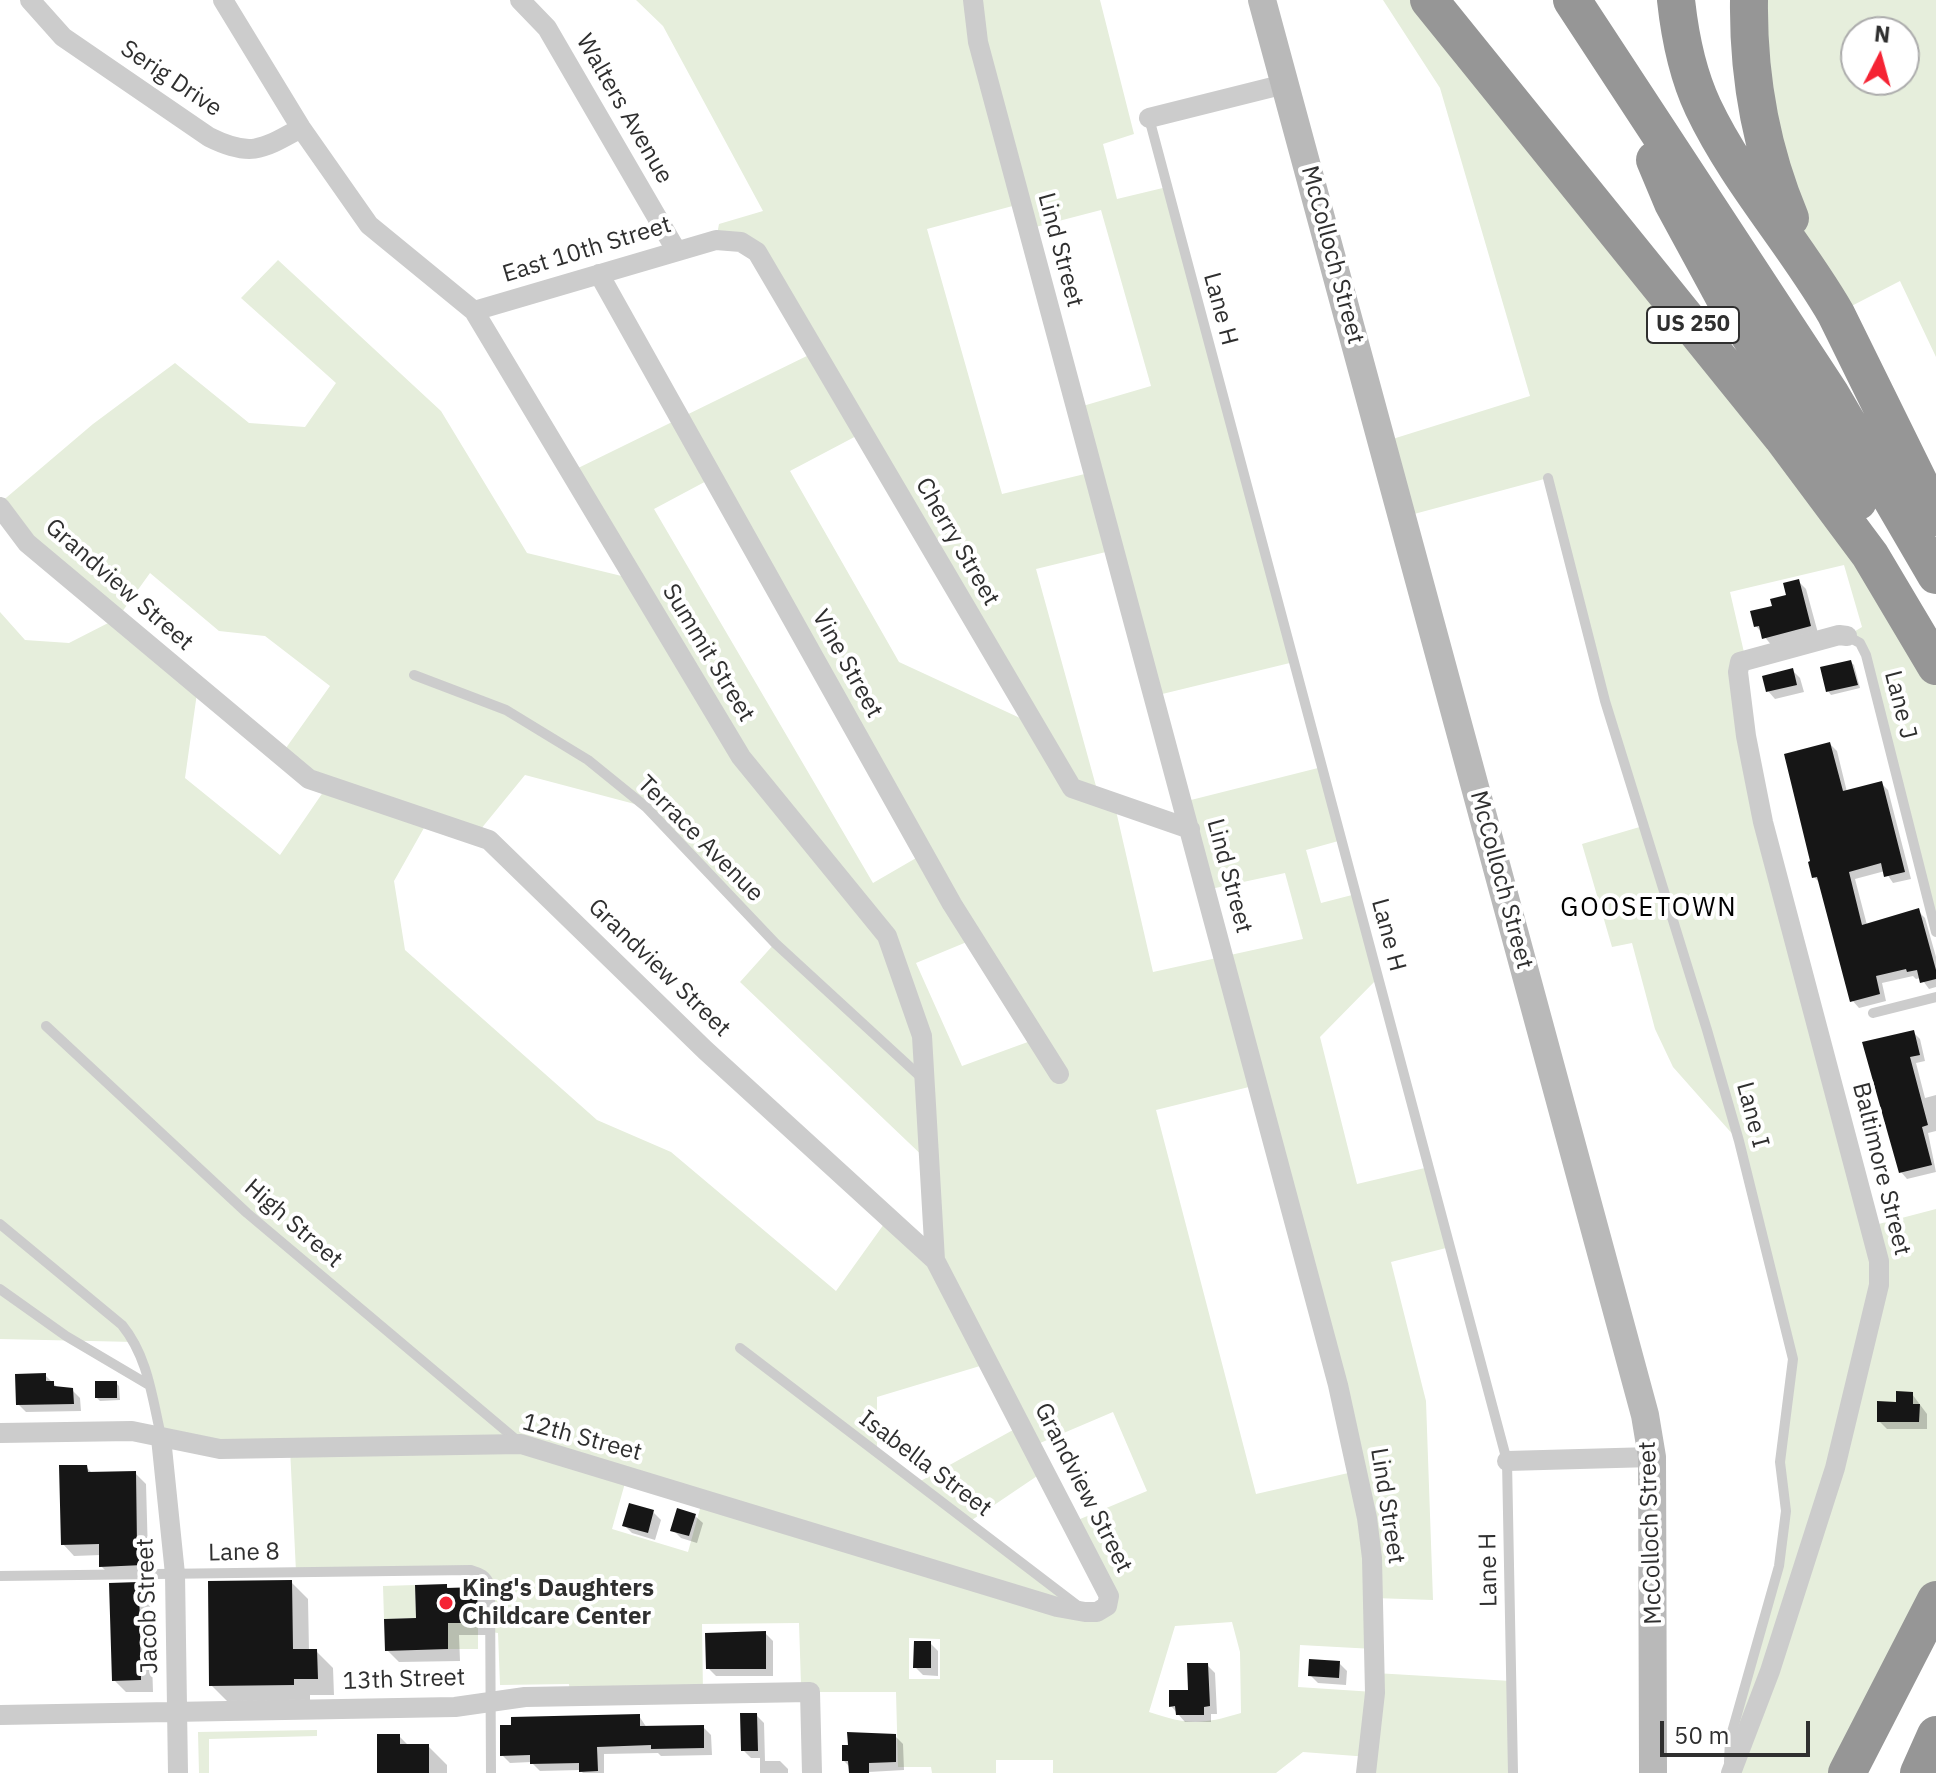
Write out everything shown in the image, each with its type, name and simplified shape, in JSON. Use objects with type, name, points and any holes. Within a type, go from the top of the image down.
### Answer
[{"type":"highway","name":"US 250","points":[[1429,0],[1792,449],[1870,555],[1936,666]]},
{"type":"highway","points":[[1572,0],[1831,395],[1936,575]]},
{"type":"highway","points":[[1676,0],[1679,33],[1688,70],[1702,106],[1729,155],[1820,286]]},
{"type":"highway","points":[[1749,0],[1752,80],[1777,186],[1820,286],[1936,517]]},
{"type":"highway","points":[[1616,69],[1673,203],[1723,295],[1828,452],[1936,633]]},
{"type":"highway","points":[[1847,1773],[1936,1600]]},
{"type":"highway","points":[[1873,1773],[1936,1623]]},
{"type":"highway","points":[[1919,1773],[1936,1735]]},
{"type":"highway","points":[[1933,1773],[1936,1764]]},
{"type":"street","name":"Serig Drive","points":[[30,0],[63,37],[209,137],[232,148],[250,150],[269,145],[301,128]]},
{"type":"street","points":[[223,0],[301,128]]},
{"type":"street","name":"Walters Avenue","points":[[520,0],[547,28],[676,250]]},
{"type":"street","name":"Lind Street","points":[[973,0],[978,42],[1338,1385],[1367,1518],[1372,1558],[1375,1673],[1366,1773]]},
{"type":"street","name":"McColloch Street","points":[[1262,0],[1637,1382],[1652,1457],[1653,1773]]},
{"type":"street","points":[[1149,118],[1285,84]]},
{"type":"street","name":"Summit Street","points":[[301,128],[369,225],[474,311],[741,757],[887,936],[922,1036],[935,1260]]},
{"type":"street","name":"East 10th Street","points":[[474,311],[716,240]]},
{"type":"street","name":"Cherry Street","points":[[716,240],[741,242],[757,252],[1072,788],[1190,829]]},
{"type":"street","name":"Vine Street","points":[[599,274],[952,904],[1059,1074]]},
{"type":"street","name":"Grandview Street","points":[[0,507],[27,543],[309,779],[489,840],[705,1050],[935,1260],[1106,1586],[1109,1596],[1107,1606],[1097,1612],[1085,1612]]},
{"type":"street","name":"Baltimore Street","points":[[1730,1773],[1770,1671],[1835,1468],[1879,1285],[1879,1261],[1759,807],[1738,672],[1740,662],[1839,635],[1847,636]]},
{"type":"street","name":"12th Street","points":[[0,1433],[132,1431],[220,1449],[521,1444],[1028,1600],[1085,1612]]},
{"type":"street","name":"Jacob Street","points":[[161,1438],[175,1574],[178,1773]]},
{"type":"street","points":[[1507,1461],[1652,1457]]},
{"type":"street","name":"13th Street","points":[[0,1715],[455,1707],[525,1697],[810,1692],[812,1773]]},
{"type":"lane","name":"Lane H","points":[[1149,118],[1507,1461],[1513,1773]]},
{"type":"lane","name":"Lane I","points":[[1548,478],[1605,701],[1739,1141],[1793,1359],[1780,1462],[1786,1511],[1779,1566],[1730,1739],[1730,1773]]},
{"type":"lane","name":"Lane J","points":[[1847,636],[1860,643],[1866,655],[1936,932]]},
{"type":"lane","name":"Terrace Avenue","points":[[414,675],[506,710],[588,760],[646,807],[775,943],[925,1081]]},
{"type":"lane","points":[[1873,1013],[1936,997]]},
{"type":"lane","name":"High Street","points":[[46,1026],[247,1213],[521,1444]]},
{"type":"lane","points":[[0,1224],[122,1325],[136,1342],[161,1438]]},
{"type":"lane","points":[[0,1289],[66,1336],[149,1385]]},
{"type":"lane","name":"Isabella Street","points":[[740,1348],[1085,1612]]},
{"type":"lane","name":"Lane 8","points":[[0,1576],[471,1570],[487,1577],[490,1585],[490,1702]]},
{"type":"lane","points":[[490,1702],[491,1773]]},
{"type":"green space","points":[[636,0],[1100,0],[1134,134],[1103,144],[1117,199],[1167,187],[1294,662],[1154,696],[1114,550],[1036,569],[1099,797],[1114,802],[1153,972],[1303,939],[1285,873],[1206,890],[1183,802],[1322,767],[1342,840],[1306,850],[1321,903],[1356,894],[1378,978],[1320,1037],[1357,1184],[1429,1167],[1450,1247],[1391,1262],[1426,1401],[1433,1600],[1374,1598],[1374,1649],[1300,1645],[1298,1687],[1374,1692],[1375,1673],[1511,1681],[1513,1773],[1366,1773],[1369,1757],[1303,1752],[1276,1773],[1053,1773],[1053,1760],[996,1760],[996,1773],[932,1773],[931,1767],[898,1767],[896,1692],[810,1692],[801,1685],[799,1623],[702,1624],[703,1694],[570,1696],[569,1684],[500,1685],[498,1633],[491,1632],[490,1585],[480,1573],[296,1572],[290,1448],[161,1438],[135,1342],[0,1339],[0,612],[25,640],[69,643],[116,619],[0,503],[93,424],[175,363],[249,423],[305,427],[336,383],[241,298],[278,260],[441,411],[527,553],[634,579],[570,472],[815,352],[757,252],[716,240],[719,224],[763,211],[663,26]],"holes":[[[1020,204],[1028,229],[1101,210],[1151,386],[1076,408],[1093,472],[1002,494],[927,229]],[[862,433],[1033,724],[899,662],[790,471]],[[712,478],[923,854],[873,883],[654,509]],[[150,573],[219,631],[265,636],[330,686],[281,755],[328,785],[280,855],[185,778],[198,686],[117,619]],[[525,775],[646,807],[775,943],[740,982],[929,1162],[934,1259],[889,1217],[836,1291],[671,1152],[597,1120],[405,950],[394,881],[429,819],[476,835]],[[974,939],[1036,1039],[962,1066],[916,963]],[[1257,1085],[1357,1471],[1256,1494],[1156,1110]],[[990,1363],[1022,1425],[917,1483],[877,1452],[877,1397]],[[1113,1412],[1147,1491],[1073,1522],[1107,1607],[1085,1612],[969,1522],[1046,1470],[1033,1446]],[[627,1476],[703,1498],[688,1552],[612,1529]],[[1232,1622],[1240,1652],[1241,1713],[1195,1722],[1149,1712],[1175,1626]],[[909,1638],[940,1639],[940,1679],[909,1679]]]},
{"type":"green space","points":[[1383,0],[1429,0],[1936,668],[1936,932],[1866,655],[1847,636],[1862,627],[1844,565],[1730,592],[1746,661],[1740,691],[1871,1226],[1936,1209],[1936,1600],[1847,1773],[1729,1773],[1730,1739],[1779,1566],[1786,1511],[1780,1462],[1793,1359],[1735,1137],[1673,1067],[1655,1029],[1632,943],[1612,947],[1582,844],[1643,826],[1548,478],[1403,517],[1383,442],[1530,396],[1440,88]]},
{"type":"green space","points":[[1750,0],[1936,0],[1936,357],[1900,281],[1836,314],[1820,286],[1752,80]]},
{"type":"green space","points":[[415,1585],[416,1618],[384,1619],[383,1586]]},
{"type":"green space","points":[[448,1623],[478,1623],[478,1649],[448,1649]]},
{"type":"green space","points":[[317,1730],[317,1736],[209,1739],[209,1773],[199,1773],[198,1732]]},
{"type":"building","points":[[1799,579],[1811,626],[1762,639],[1759,626],[1754,627],[1750,611],[1772,606],[1770,599],[1786,595],[1783,583]]},
{"type":"building","points":[[1851,660],[1858,685],[1826,692],[1820,667]]},
{"type":"building","points":[[1793,668],[1797,685],[1766,692],[1762,676]]},
{"type":"building","points":[[1830,742],[1843,791],[1882,781],[1905,872],[1884,877],[1881,863],[1849,872],[1862,925],[1919,908],[1936,970],[1936,979],[1920,983],[1917,970],[1907,972],[1906,969],[1876,976],[1880,994],[1850,1002],[1817,877],[1812,878],[1784,754]]},
{"type":"building","points":[[1914,1030],[1920,1055],[1910,1057],[1928,1125],[1922,1127],[1932,1165],[1899,1173],[1862,1042]]},
{"type":"building","points":[[46,1373],[46,1381],[54,1381],[54,1386],[73,1388],[74,1404],[16,1405],[15,1374]]},
{"type":"building","points":[[95,1381],[117,1381],[117,1398],[95,1398]]},
{"type":"building","points":[[1896,1391],[1913,1392],[1913,1404],[1920,1404],[1919,1422],[1877,1422],[1877,1401],[1896,1402]]},
{"type":"building","points":[[59,1465],[87,1465],[88,1472],[136,1471],[137,1546],[143,1546],[143,1565],[99,1567],[99,1544],[61,1545]]},
{"type":"building","points":[[629,1503],[654,1510],[648,1533],[622,1526]]},
{"type":"building","points":[[677,1508],[696,1514],[689,1536],[670,1531]]},
{"type":"building","points":[[292,1580],[293,1649],[317,1649],[318,1679],[294,1679],[294,1685],[209,1686],[208,1581]]},
{"type":"building","points":[[139,1582],[141,1680],[112,1681],[109,1583]]},
{"type":"building","name":"King's Daughters Childcare Center","points":[[447,1584],[447,1588],[477,1587],[478,1623],[448,1623],[448,1649],[385,1651],[384,1619],[416,1618],[415,1585]]},
{"type":"building","points":[[766,1631],[766,1669],[706,1669],[705,1633]]},
{"type":"building","points":[[914,1641],[931,1641],[931,1668],[913,1668]]},
{"type":"building","points":[[1309,1659],[1340,1661],[1339,1678],[1308,1676]]},
{"type":"building","points":[[1187,1663],[1208,1663],[1210,1706],[1204,1707],[1204,1715],[1176,1715],[1175,1706],[1169,1707],[1169,1690],[1188,1690]]},
{"type":"building","points":[[740,1713],[757,1713],[758,1751],[741,1751]]},
{"type":"building","points":[[640,1714],[640,1726],[704,1725],[704,1748],[651,1749],[651,1745],[597,1747],[598,1771],[579,1772],[579,1763],[530,1764],[530,1755],[500,1756],[500,1725],[511,1725],[511,1717]]},
{"type":"building","points":[[847,1732],[896,1734],[896,1762],[869,1763],[869,1773],[849,1773],[848,1761],[842,1761],[842,1745],[848,1745]]},
{"type":"building","points":[[377,1734],[400,1734],[400,1744],[429,1744],[429,1773],[377,1773]]},
{"type":"place","name":"King's Daughters Childcare Center","points":[[446,1603]]},
{"type":"district","name":"GOOSETOWN","points":[[1649,908]]}]
